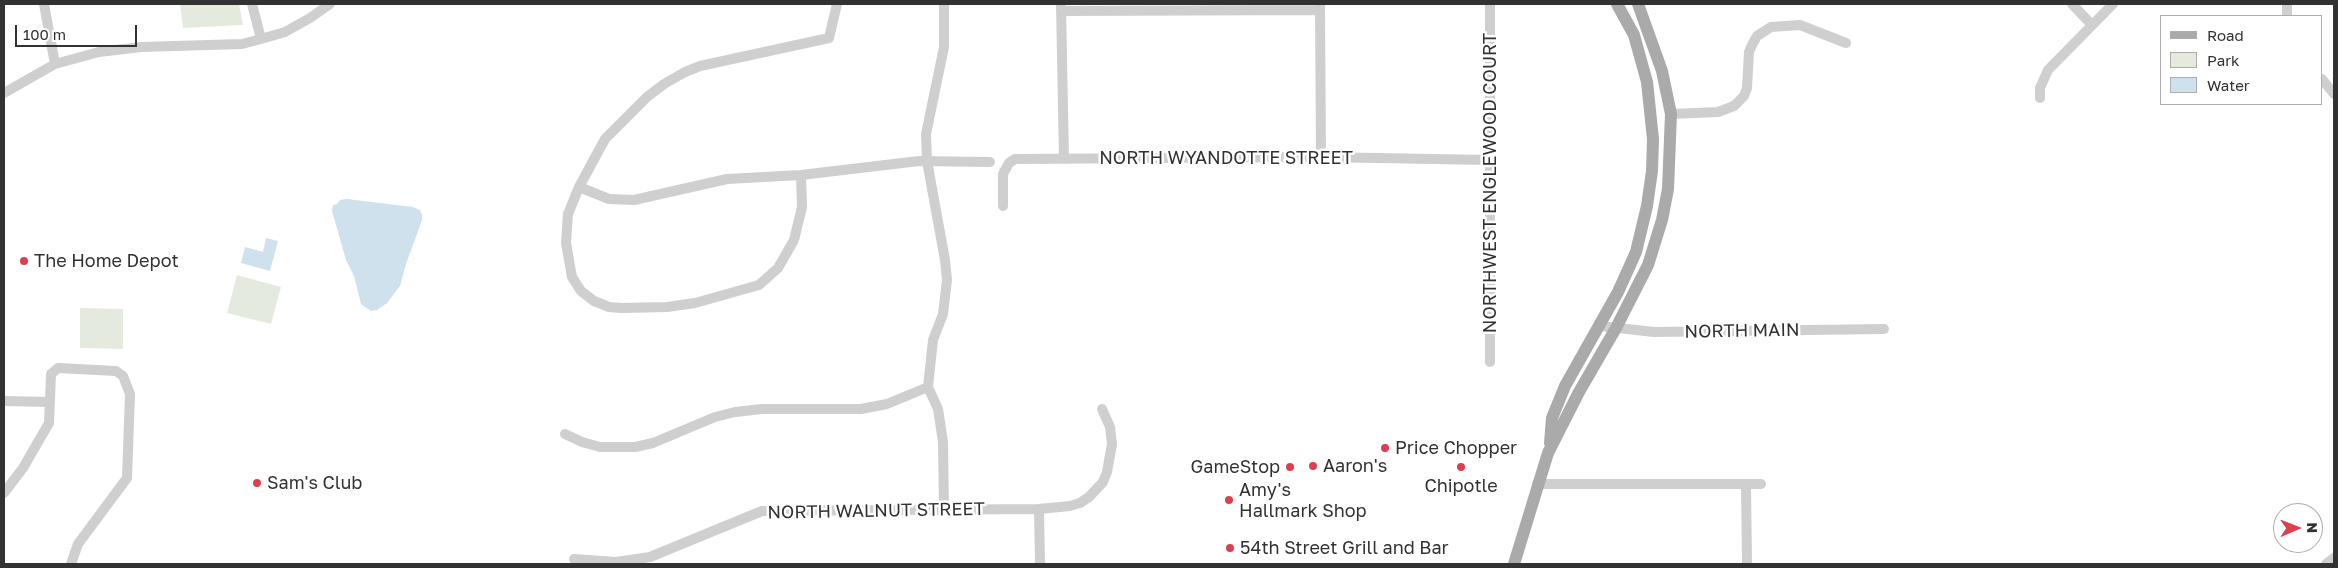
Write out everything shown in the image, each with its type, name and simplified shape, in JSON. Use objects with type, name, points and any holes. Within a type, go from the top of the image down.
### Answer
[{"type":"main road","points":[[1548,453],[1552,418],[1565,386],[1600,326],[1636,252],[1647,206],[1652,170],[1653,139],[1647,82],[1634,35],[1618,4]]},
{"type":"main road","points":[[1514,564],[1548,453],[1648,265],[1662,220],[1668,189],[1670,114],[1662,71],[1638,4]]},
{"type":"street","points":[[44,4],[55,64]]},
{"type":"street","points":[[252,4],[261,39]]},
{"type":"street","points":[[4,93],[55,64],[99,52],[133,48],[242,44],[261,39],[285,32],[330,4]]},
{"type":"street","points":[[801,175],[802,207],[794,240],[786,257],[769,277],[759,285],[724,297],[696,303],[652,308],[621,308],[604,306],[589,298],[574,282],[568,266],[566,232],[568,214],[579,187],[605,139],[664,84],[700,66],[829,38],[837,4]]},
{"type":"street","points":[[944,4],[944,47],[937,88],[928,118],[927,161],[947,280],[943,314],[933,340],[928,387],[938,409],[943,442],[944,510]]},
{"type":"street","name":"NORTHWEST ENGLEWOOD COURT","points":[[1490,4],[1490,362]]},
{"type":"street","points":[[2072,4],[2091,24]]},
{"type":"street","points":[[2040,98],[2040,88],[2048,70],[2091,24],[2113,4]]},
{"type":"street","points":[[1064,159],[1061,7],[1320,7],[1321,157]]},
{"type":"street","points":[[1670,114],[1718,112],[1734,106],[1744,96],[1747,88],[1749,52],[1752,44],[1757,36],[1771,27],[1800,25],[1846,43]]},
{"type":"street","points":[[2323,80],[2334,94]]},
{"type":"street","name":"NORTH WYANDOTTE STREET","points":[[1003,206],[1003,174],[1011,161],[1015,159],[1321,157],[1489,160]]},
{"type":"street","points":[[579,187],[609,198],[634,200],[727,179],[801,175],[927,161],[990,162]]},
{"type":"street","name":"NORTH MAIN","points":[[1600,326],[1654,332],[1884,329]]},
{"type":"street","points":[[4,493],[23,468],[49,423],[51,374],[58,368],[116,371],[124,376],[130,394],[127,478],[78,544],[71,564]]},
{"type":"street","points":[[565,434],[600,447],[635,447],[653,443],[735,412],[762,409],[861,409],[887,404],[928,387]]},
{"type":"street","points":[[4,402],[50,402]]},
{"type":"street","name":"NORTH WALNUT STREET","points":[[574,559],[616,562],[650,558],[762,511],[1039,509],[1060,508],[1080,503],[1103,482],[1110,462],[1112,444],[1110,427],[1102,409]]},
{"type":"street","points":[[1537,484],[1761,484]]},
{"type":"street","points":[[1746,484],[1747,564]]},
{"type":"street","points":[[1039,509],[1040,564]]},
{"type":"street","points":[[2326,564],[2334,558]]},
{"type":"green space","points":[[180,4],[239,4],[243,25],[183,28]]},
{"type":"green space","points":[[237,275],[281,287],[271,324],[227,313]]},
{"type":"green space","points":[[80,308],[123,309],[123,349],[80,348]]},
{"type":"water","points":[[347,199],[413,207],[420,210],[422,215],[400,286],[387,303],[377,310],[371,311],[361,304],[354,276],[346,260],[332,211],[333,205],[337,204],[340,200]]},
{"type":"water","points":[[266,238],[278,241],[270,271],[241,263],[245,247],[263,252]]},
{"type":"place","name":"The Home Depot","points":[[24,261]]},
{"type":"place","name":"Price Chopper","points":[[1385,448]]},
{"type":"place","name":"Aaron's","points":[[1313,466]]},
{"type":"place","name":"GameStop","points":[[1290,467]]},
{"type":"place","name":"Chipotle","points":[[1461,467]]},
{"type":"place","name":"Sam's Club","points":[[257,483]]},
{"type":"place","name":"Amy's Hallmark Shop","points":[[1229,500]]},
{"type":"place","name":"54th Street Grill and Bar","points":[[1230,548]]}]
